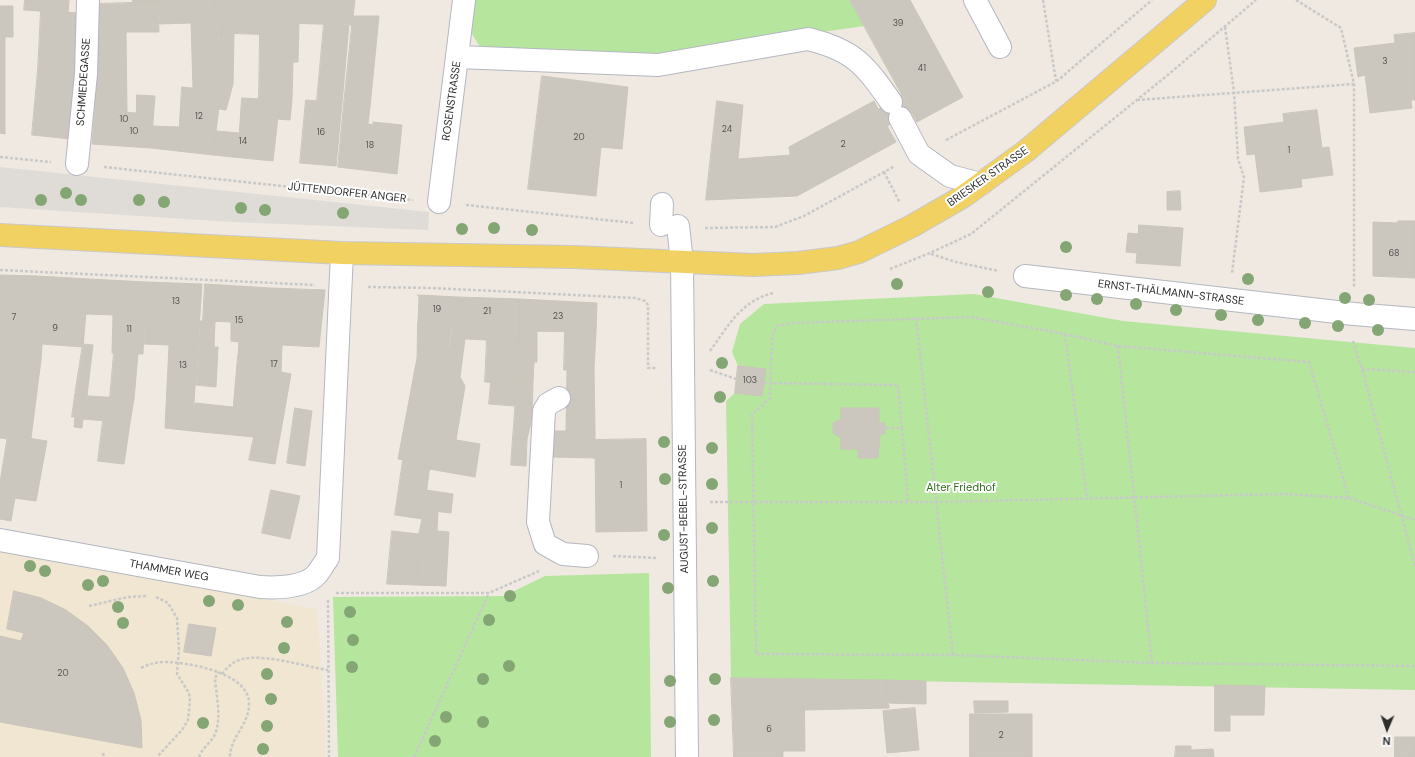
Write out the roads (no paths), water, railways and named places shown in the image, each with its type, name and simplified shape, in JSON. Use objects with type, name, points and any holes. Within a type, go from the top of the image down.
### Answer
[{"type":"main road","name":"BRIESKER STRASSE","points":[[682,262],[753,265],[798,263],[838,258],[859,252],[912,226],[964,196],[1026,152],[1205,0]]},
{"type":"main road","points":[[0,236],[342,253],[574,257],[682,262]]},
{"type":"street","name":"SCHMIEDEGASSE","points":[[77,164],[86,74],[88,0]]},
{"type":"street","name":"ROSENSTRASSE","points":[[439,202],[464,0]]},
{"type":"street","points":[[975,0],[1000,47]]},
{"type":"street","points":[[458,57],[658,65],[808,39],[824,43],[849,53],[868,69],[896,110],[919,154],[950,176],[981,184]]},
{"type":"street","name":"AUGUST-BEBEL-STRASSE","points":[[674,221],[682,262],[687,757]]},
{"type":"street","name":"THAMMER WEG","points":[[0,540],[260,587],[280,589],[298,585],[317,575],[328,558],[342,253]]},
{"type":"street","name":"ERNST-THÄLMANN-STRASSE","points":[[1025,276],[1354,314],[1415,319]]},
{"type":"street","points":[[559,398],[548,404],[544,411],[538,522],[545,544],[564,554],[587,556]]},
{"type":"park label","name":"Alter Friedhof","points":[[961,488]]}]
